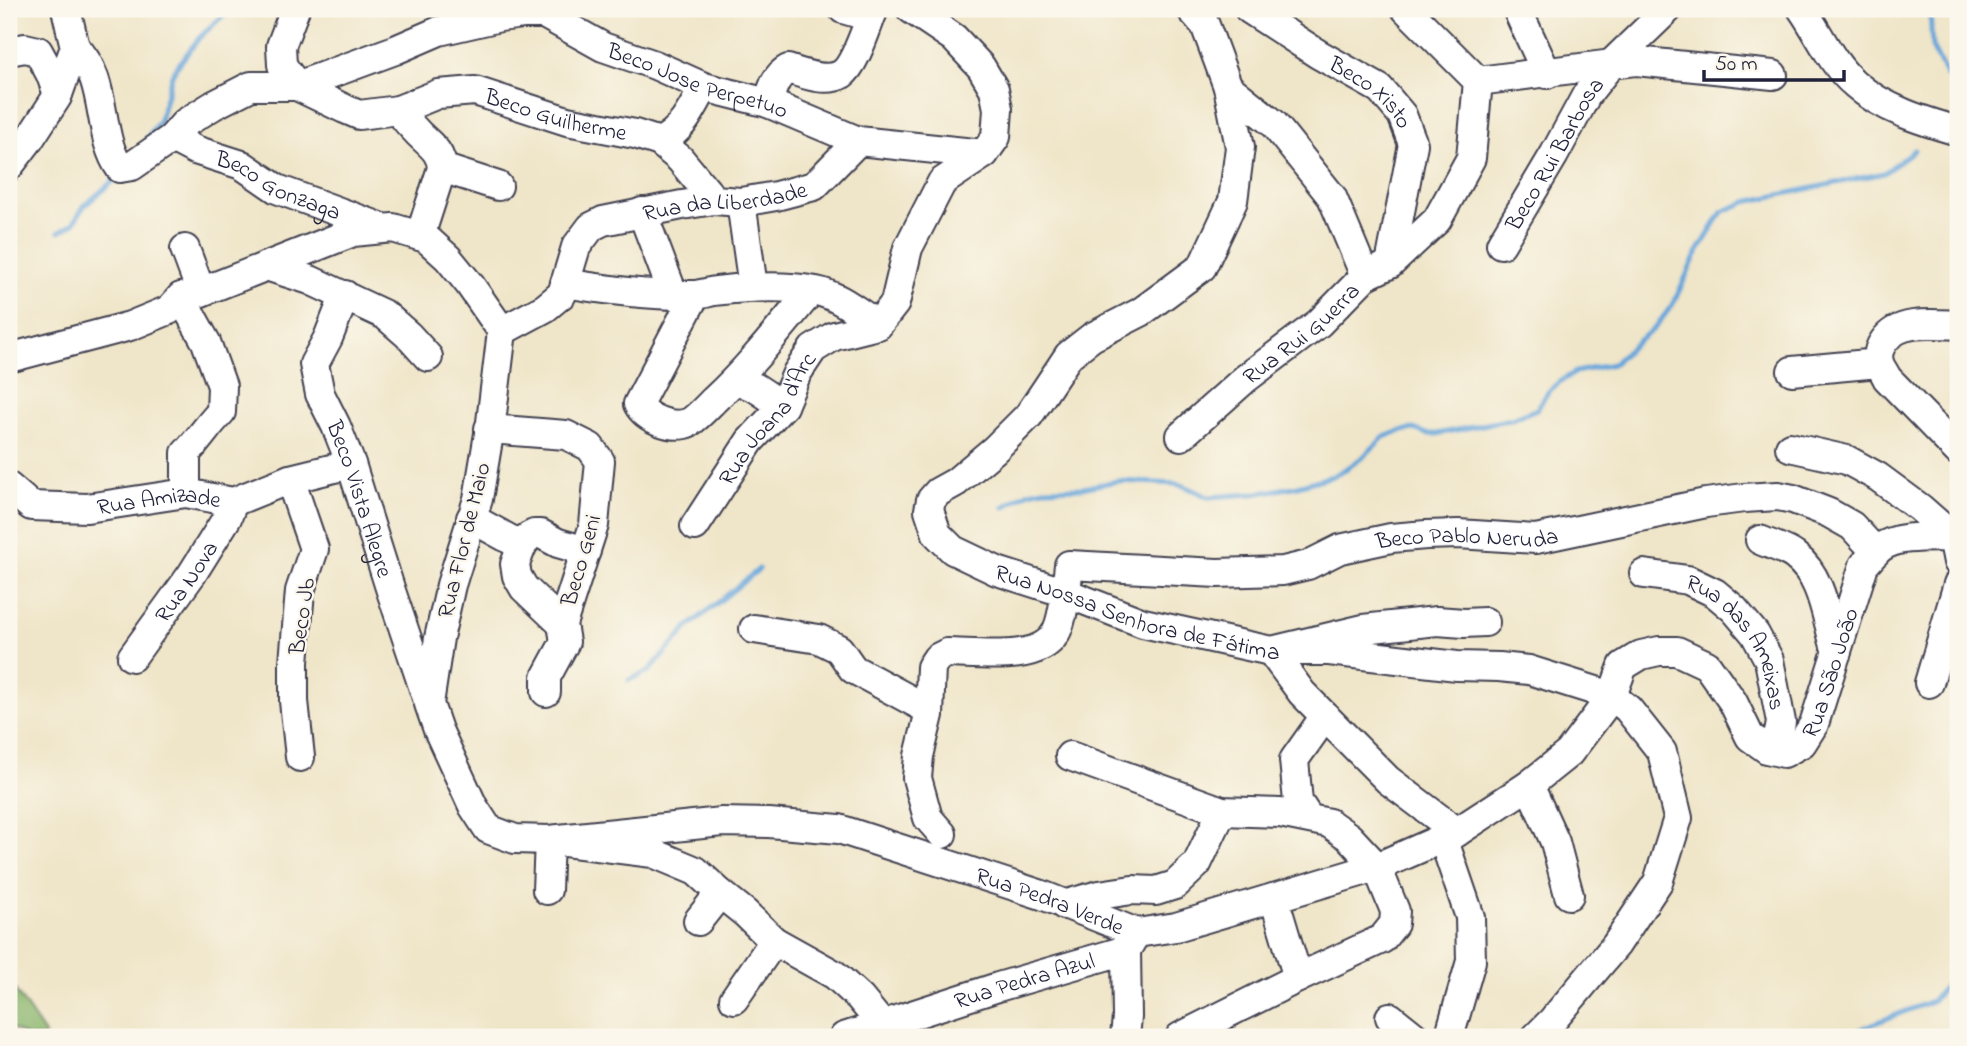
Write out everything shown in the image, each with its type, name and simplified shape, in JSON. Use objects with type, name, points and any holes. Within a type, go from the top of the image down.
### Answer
[{"type":"street","points":[[9,166],[58,94],[75,47],[66,9]]},
{"type":"street","points":[[295,9],[281,46],[282,65],[297,86]]},
{"type":"street","points":[[768,103],[776,79],[788,69],[826,78],[841,74],[851,63],[872,13],[843,9]]},
{"type":"street","points":[[565,283],[684,295],[778,287],[818,291],[840,301],[877,325],[895,303],[908,248],[942,182],[984,154],[996,137],[998,109],[994,89],[981,67],[954,38],[911,9]]},
{"type":"street","name":"Rua Nossa Senhora de Fátima","points":[[1191,9],[1205,25],[1228,87],[1240,147],[1233,201],[1202,267],[1141,312],[1092,337],[1069,355],[1029,415],[995,449],[956,482],[938,492],[932,500],[929,510],[937,534],[953,550],[998,571],[1066,593],[1143,623],[1271,650],[1329,651],[1458,666],[1529,670],[1612,696],[1628,709],[1662,752],[1678,818],[1658,882],[1616,944],[1536,1037]]},
{"type":"street","name":"Beco Xisto","points":[[1249,9],[1318,54],[1380,89],[1402,115],[1413,144],[1377,270]]},
{"type":"street","points":[[1406,9],[1479,81]]},
{"type":"street","points":[[1517,9],[1547,74]]},
{"type":"street","name":"Beco Rui Barbosa","points":[[1501,244],[1587,94],[1609,65],[1668,9]]},
{"type":"street","points":[[1802,9],[1835,60],[1855,84],[1886,105],[1918,120],[1958,131]]},
{"type":"street","name":"Beco Jose Perpetuo","points":[[75,47],[86,58],[96,83],[113,157],[120,167],[132,166],[172,138],[185,123],[214,104],[251,86],[297,86],[439,31],[499,17],[544,12],[603,47],[655,65],[704,87],[768,103],[858,141]]},
{"type":"street","points":[[9,51],[25,48],[38,51],[58,94]]},
{"type":"street","points":[[1479,81],[1636,61],[1773,75]]},
{"type":"street","points":[[1377,270],[1437,220],[1472,158],[1479,81]]},
{"type":"street","name":"Beco Guilherme","points":[[297,86],[359,115],[398,110],[438,94],[475,91],[567,121],[635,134],[660,142],[727,201]]},
{"type":"street","points":[[660,142],[672,136],[684,124],[704,87]]},
{"type":"street","name":"Rua Rui Guerra","points":[[1181,436],[1245,379],[1319,323],[1377,270],[1332,197],[1273,123],[1228,87]]},
{"type":"street","points":[[398,110],[417,133],[435,148],[441,162],[442,168],[420,236]]},
{"type":"street","name":"Beco Gonzaga","points":[[172,138],[195,150],[242,165],[277,188],[386,229]]},
{"type":"street","points":[[858,141],[984,154]]},
{"type":"street","name":"Rua da Liberdade","points":[[502,331],[545,308],[562,294],[576,247],[591,227],[642,212],[776,196],[814,186],[858,141]]},
{"type":"street","points":[[442,168],[498,186]]},
{"type":"street","points":[[727,201],[753,288]]},
{"type":"street","points":[[642,212],[684,295],[638,404],[642,411],[666,423],[677,425],[690,421],[737,380],[811,291]]},
{"type":"street","points":[[9,358],[130,326],[169,310],[191,294],[353,232],[393,228],[426,238],[448,258],[502,331]]},
{"type":"street","points":[[185,248],[191,294],[222,386],[221,412],[186,453],[186,493]]},
{"type":"street","points":[[266,266],[345,295],[385,315],[428,357]]},
{"type":"street","name":"Beco Vista Alegre","points":[[345,295],[328,338],[314,364],[320,394],[351,464],[429,704]]},
{"type":"street","points":[[1958,325],[1924,323],[1904,328],[1889,334],[1879,349],[1879,363],[1887,378],[1958,451]]},
{"type":"street","name":"Rua Joana d'Arc","points":[[695,526],[750,441],[783,405],[797,373],[813,349],[834,336],[877,325]]},
{"type":"street","name":"Rua Flor de Maio","points":[[502,331],[478,499],[451,585],[439,638],[429,704],[473,806],[488,829],[515,839],[549,840],[653,853],[696,871],[774,941],[835,975],[860,998],[883,1031]]},
{"type":"street","points":[[1792,371],[1879,363]]},
{"type":"street","points":[[737,380],[783,405]]},
{"type":"street","name":"Beco Geni","points":[[489,429],[566,435],[590,447],[600,461],[594,525],[562,624],[565,642],[546,677],[546,692]]},
{"type":"street","points":[[1790,447],[1847,460],[1878,477],[1920,508],[1957,545]]},
{"type":"street","name":"Rua Amizade","points":[[9,487],[31,506],[55,508],[87,508],[186,493],[233,502],[290,479],[351,464]]},
{"type":"street","name":"Beco Jb","points":[[290,479],[314,549],[300,591],[294,662],[294,701],[300,757]]},
{"type":"street","name":"Beco Pablo Neruda","points":[[1066,593],[1069,565],[1217,573],[1283,571],[1308,565],[1339,549],[1391,538],[1458,534],[1536,538],[1706,503],[1777,496],[1793,499],[1829,513],[1852,526],[1876,552]]},
{"type":"street","name":"Rua Nova","points":[[132,657],[192,574],[227,518],[233,502]]},
{"type":"street","points":[[471,518],[522,546]]},
{"type":"street","points":[[562,624],[524,588],[517,576],[515,564],[522,546],[528,537],[534,534],[541,534],[558,543],[586,551]]},
{"type":"street","points":[[1876,552],[1882,546],[1917,538],[1957,545]]},
{"type":"street","points":[[1760,540],[1796,557],[1812,576],[1823,599],[1829,630],[1837,652]]},
{"type":"street","name":"Rua São João","points":[[1612,696],[1623,666],[1641,655],[1677,651],[1707,665],[1733,702],[1750,737],[1767,750],[1784,753],[1802,743],[1814,724],[1864,565],[1876,552]]},
{"type":"street","name":"Rua das Ameixas","points":[[1644,574],[1688,580],[1715,593],[1734,609],[1755,634],[1769,660],[1781,722],[1779,734],[1767,750]]},
{"type":"street","points":[[1929,683],[1958,584]]},
{"type":"street","points":[[942,834],[928,818],[918,778],[919,756],[929,710],[931,667],[937,658],[947,653],[1026,653],[1048,643],[1057,632],[1066,593]]},
{"type":"street","points":[[1451,1037],[1471,961],[1470,917],[1450,835],[1388,780],[1302,693],[1271,650],[1363,629],[1437,621],[1485,622]]},
{"type":"street","points":[[754,629],[819,639],[839,649],[853,669],[929,710]]},
{"type":"street","name":"Rua Pedra Verde","points":[[549,840],[722,822],[769,823],[839,830],[1042,895],[1132,942],[1377,867],[1450,835],[1529,785],[1569,753],[1612,696]]},
{"type":"street","points":[[1308,817],[1298,802],[1294,760],[1325,716]]},
{"type":"street","points":[[1070,756],[1222,811],[1280,813],[1329,823],[1349,837],[1377,867],[1395,911],[1394,924],[1382,939],[1180,1037]]},
{"type":"street","points":[[1529,785],[1555,842],[1569,895]]},
{"type":"street","points":[[1064,905],[1098,895],[1132,890],[1156,891],[1175,885],[1197,864],[1222,811]]},
{"type":"street","points":[[547,890],[549,840]]},
{"type":"street","points":[[698,921],[720,893]]},
{"type":"street","points":[[1274,898],[1298,978]]},
{"type":"street","points":[[734,999],[774,941]]},
{"type":"street","points":[[1125,1037],[1132,942]]},
{"type":"street","name":"Rua Pedra Azul","points":[[845,1037],[883,1031],[998,987],[1132,942]]},
{"type":"street","points":[[1390,1017],[1415,1037]]},
{"type":"green space","points":[[9,981],[45,1037],[28,1037],[9,1027]]},
{"type":"waterway","points":[[147,138],[160,120],[176,68],[199,38],[230,9]]},
{"type":"waterway","points":[[1930,9],[1932,47],[1947,76],[1958,73]]},
{"type":"waterway","points":[[1004,507],[1029,492],[1082,488],[1118,481],[1176,484],[1208,497],[1253,494],[1294,487],[1333,476],[1363,457],[1384,437],[1397,432],[1414,429],[1427,434],[1437,434],[1512,419],[1537,409],[1548,392],[1576,372],[1613,364],[1654,329],[1673,304],[1696,255],[1722,212],[1746,202],[1884,173],[1914,150]]},
{"type":"waterway","points":[[59,232],[73,224],[84,206],[117,178]]},
{"type":"waterway","points":[[629,680],[649,671],[688,627],[759,569]]},
{"type":"waterway","points":[[1847,1037],[1865,1027],[1932,1001],[1958,972]]}]
